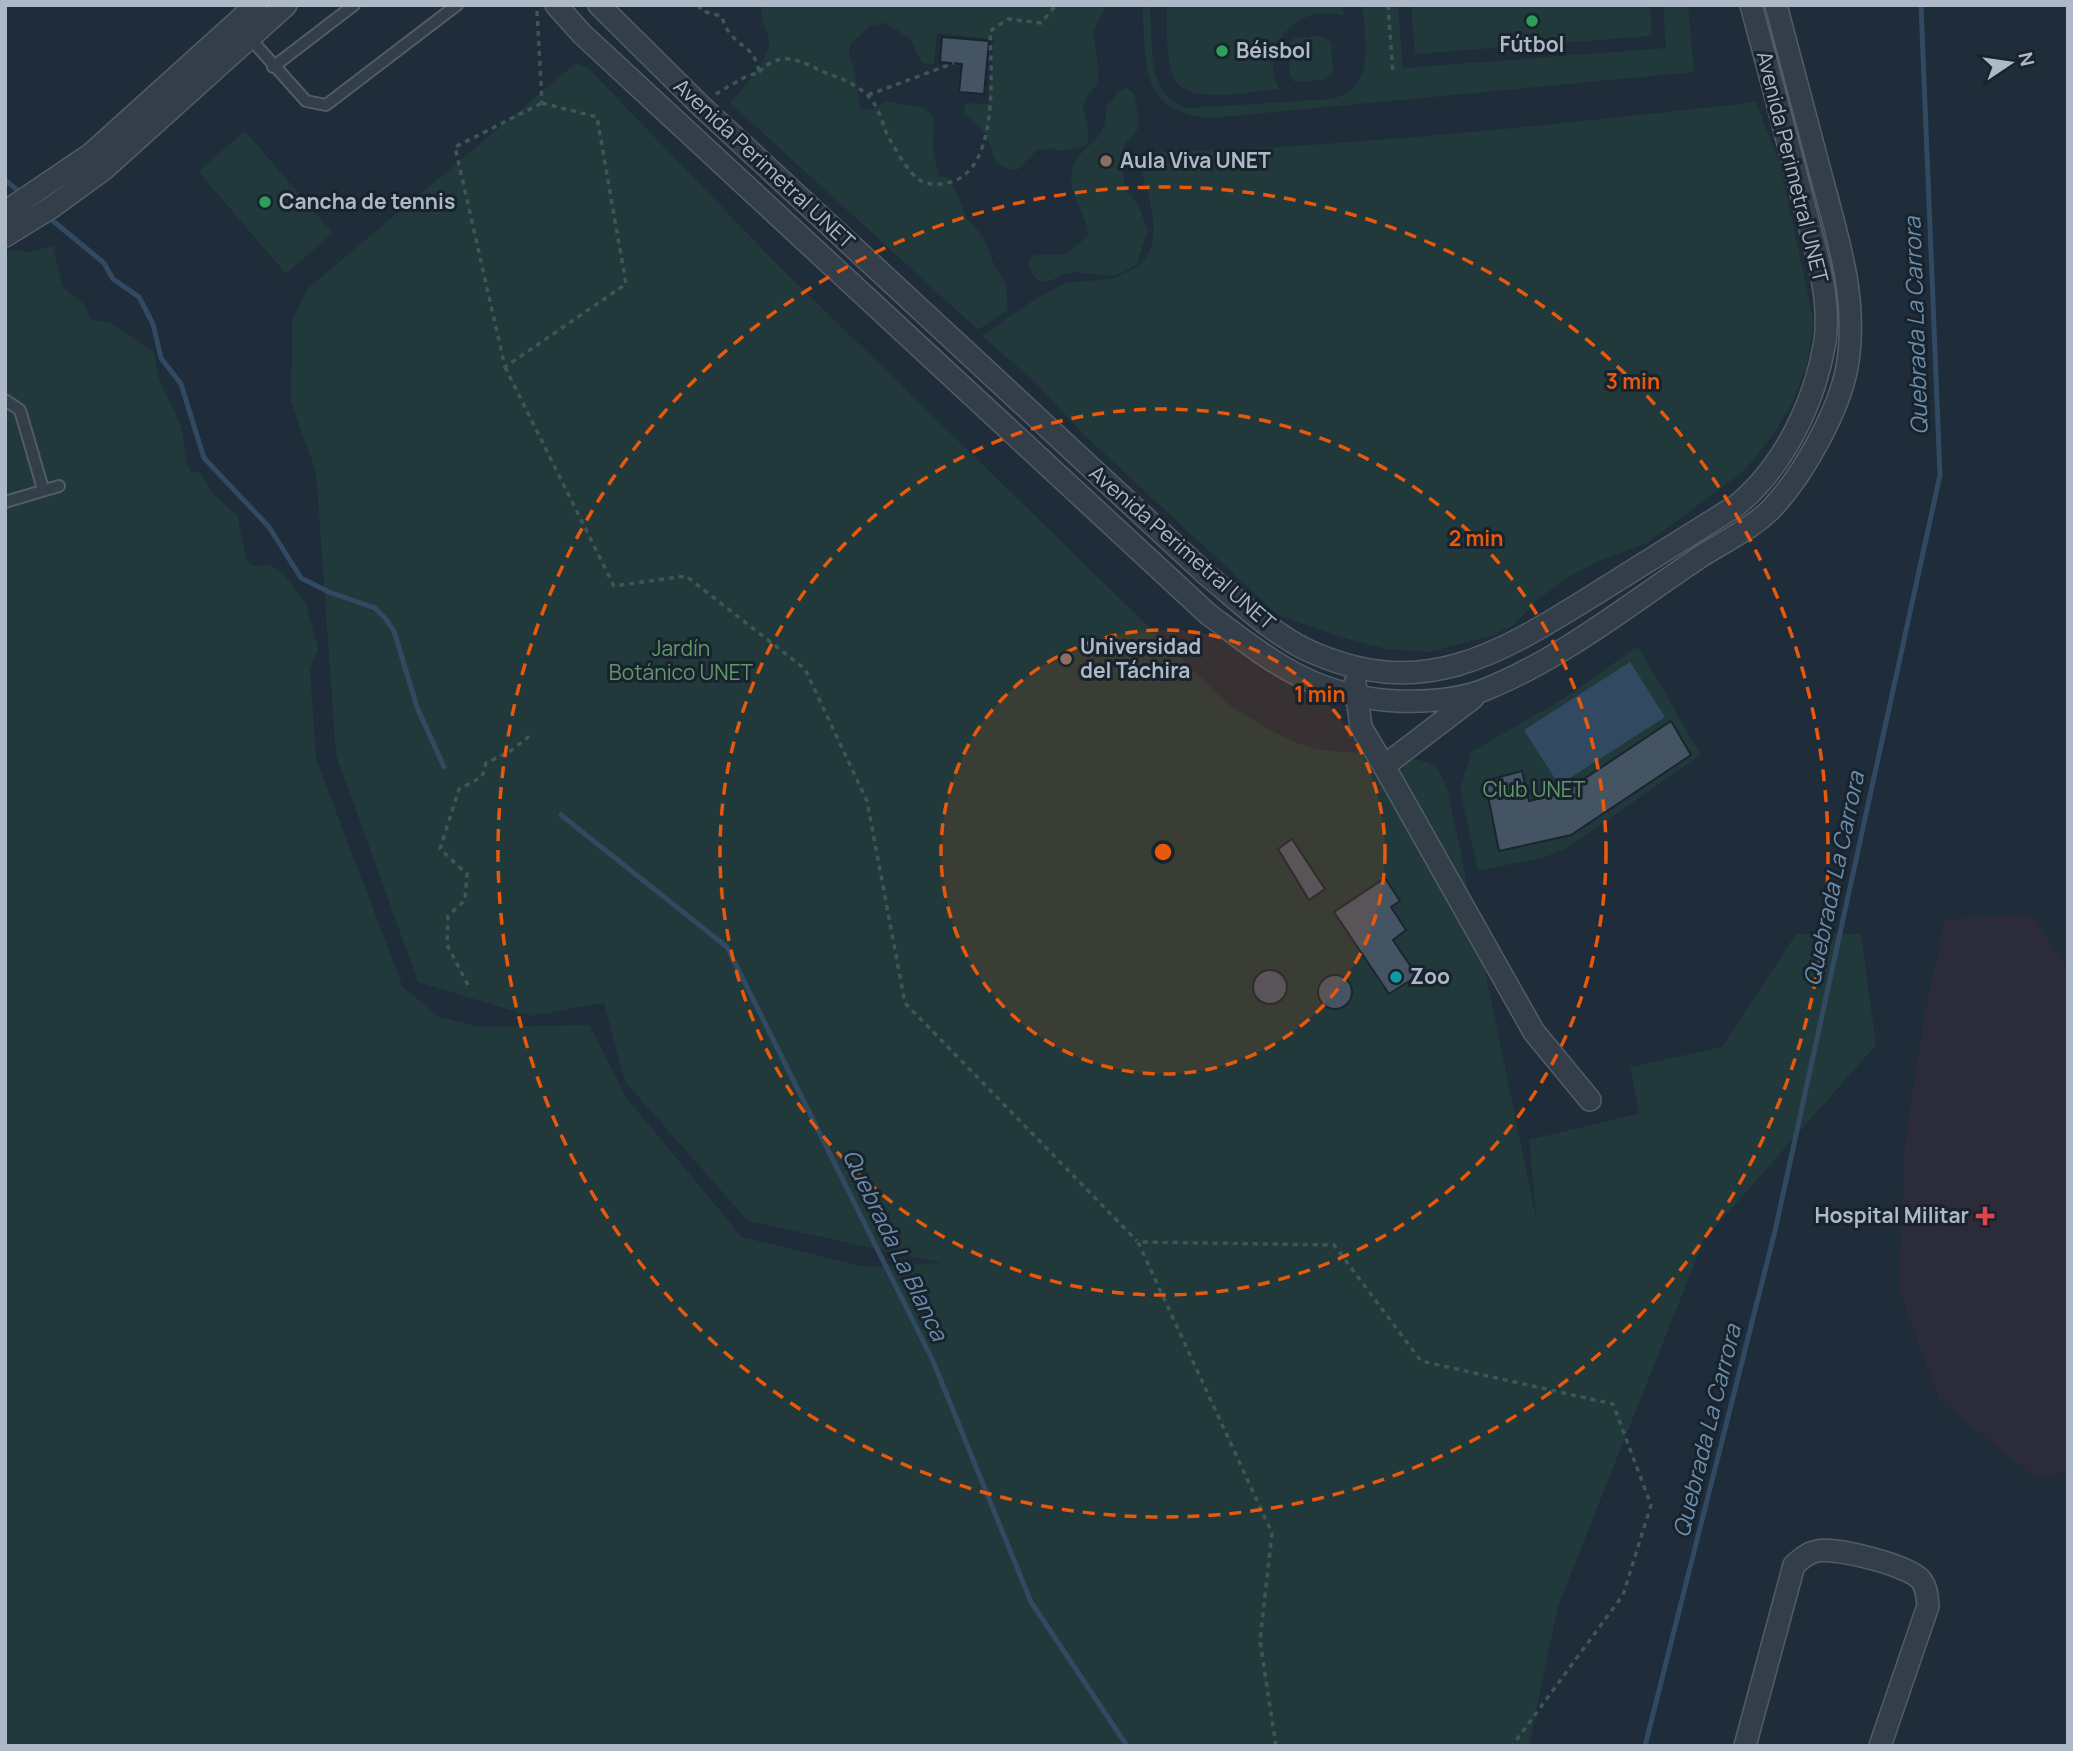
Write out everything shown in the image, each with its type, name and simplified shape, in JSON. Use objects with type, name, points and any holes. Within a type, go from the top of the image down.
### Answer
[{"type":"street","points":[[242,30],[256,5]]},
{"type":"street","points":[[5,236],[52,207],[242,30],[286,5]]},
{"type":"street","points":[[556,5],[601,52],[1208,614],[1281,669],[1321,687],[1354,696],[1397,701],[1434,700],[1483,691]]},
{"type":"street","name":"Avenida Perimetral UNET","points":[[598,5],[701,106],[1208,576],[1276,631],[1306,649],[1356,667],[1395,673],[1442,669],[1492,655],[1689,535],[1757,489],[1785,449],[1801,418],[1825,339],[1824,286],[1751,5]]},
{"type":"street","points":[[1384,766],[1483,691],[1556,654],[1772,509],[1799,473],[1836,401],[1846,370],[1853,321],[1845,266],[1776,5]]},
{"type":"street","points":[[5,212],[98,162]]},
{"type":"street","points":[[1757,489],[1772,509]]},
{"type":"street","points":[[1356,667],[1354,696],[1361,727],[1534,1031],[1590,1100]]},
{"type":"street","points":[[1745,1746],[1794,1565],[1804,1556],[1818,1550],[1835,1551],[1906,1569],[1920,1578],[1926,1590],[1927,1606],[1881,1746]]},
{"type":"lane","points":[[273,67],[354,5]]},
{"type":"lane","points":[[242,30],[306,101],[326,105],[457,5]]},
{"type":"lane","points":[[5,400],[20,410],[43,489]]},
{"type":"lane","points":[[5,502],[59,486]]},
{"type":"path","points":[[537,5],[542,103]]},
{"type":"path","points":[[698,5],[702,11],[721,16],[726,30],[752,51],[760,72]]},
{"type":"path","points":[[701,106],[743,78],[760,72],[769,63],[800,59],[868,95],[890,140],[914,176],[933,185],[965,178],[980,160],[988,124],[990,31],[1008,19],[1041,23],[1056,5]]},
{"type":"path","points":[[1388,5],[1393,74]]},
{"type":"path","points":[[868,95],[954,63]]},
{"type":"path","points":[[505,367],[626,284],[597,117],[542,103],[455,146],[505,367],[614,586],[687,576],[805,669],[867,801],[905,1003],[1138,1242],[1272,1534],[1260,1641],[1276,1746]]},
{"type":"path","points":[[468,985],[447,945],[448,916],[465,900],[467,874],[440,849],[459,789],[482,777],[486,762],[509,752],[531,734]]},
{"type":"path","points":[[1138,1242],[1334,1245],[1421,1361],[1613,1404],[1651,1505],[1623,1595],[1512,1746]]},
{"type":"shaded area","points":[[1630,662],[1665,717],[1559,785],[1524,730]]},
{"type":"shaded area","name":"Hospital Militar","points":[[2030,914],[2068,968],[2068,1471],[2038,1480],[1939,1400],[1899,1290],[1905,1142],[1924,1016],[1945,919]]},
{"type":"green space","points":[[763,5],[1106,5],[1093,32],[1099,71],[1097,85],[1087,95],[1083,107],[1089,133],[1087,145],[1062,151],[1049,148],[1036,151],[1017,170],[1000,166],[996,162],[984,132],[964,113],[966,103],[988,104],[994,40],[937,33],[934,64],[922,63],[909,38],[885,23],[871,26],[851,43],[849,55],[854,67],[860,109],[873,109],[886,101],[924,108],[934,117],[933,149],[939,175],[951,180],[967,218],[984,238],[993,262],[1006,284],[1008,310],[978,330],[730,103],[754,74],[768,50],[768,38],[761,16]]},
{"type":"green space","points":[[1142,5],[1150,5],[1152,51],[1158,80],[1164,92],[1174,102],[1188,108],[1331,99],[1346,94],[1356,85],[1365,61],[1362,5],[1398,5],[1403,68],[1666,48],[1663,5],[1688,5],[1694,72],[1211,118],[1187,114],[1170,106],[1158,95],[1147,64]]},
{"type":"green space","name":"Béisbol","points":[[1166,5],[1343,5],[1344,16],[1328,13],[1312,15],[1298,21],[1287,31],[1278,43],[1274,57],[1274,73],[1279,89],[1220,95],[1190,91],[1180,86],[1173,76],[1168,51]]},
{"type":"green space","name":"Fútbol","points":[[1411,5],[1650,5],[1652,36],[1415,54]]},
{"type":"green space","points":[[1322,36],[1331,42],[1333,72],[1325,80],[1295,82],[1290,76],[1288,45],[1294,38]]},
{"type":"green space","name":"Jardín Botánico UNET","points":[[576,63],[588,68],[775,262],[1229,705],[1274,732],[1310,747],[1421,760],[1437,769],[1448,791],[1537,1222],[1529,1140],[1639,1113],[1630,1067],[1722,1047],[1796,934],[1861,934],[1876,1045],[1704,1240],[1558,1606],[1529,1746],[5,1746],[5,249],[28,252],[53,246],[63,287],[85,305],[90,319],[113,324],[155,353],[161,383],[181,427],[185,456],[191,472],[199,471],[212,493],[237,515],[247,562],[254,566],[271,565],[283,573],[306,603],[318,649],[310,669],[316,759],[403,987],[438,1016],[479,1027],[590,1025],[625,1096],[742,1237],[866,1267],[941,1263],[748,1221],[625,1082],[604,1003],[530,1016],[418,982],[336,755],[316,472],[291,402],[292,320],[307,289]]},
{"type":"green space","points":[[1126,88],[1134,93],[1139,120],[1138,129],[1125,144],[1121,161],[1126,190],[1138,205],[1148,230],[1137,264],[1119,274],[1069,273],[1046,282],[1038,280],[1032,274],[1028,261],[1035,255],[1064,255],[1088,236],[1072,186],[1073,167],[1103,128],[1106,105],[1113,101],[1117,92]]},
{"type":"green space","points":[[1756,102],[1780,164],[1814,323],[1807,366],[1791,405],[1772,436],[1744,471],[1647,543],[1597,562],[1570,576],[1537,600],[1514,625],[1492,636],[1429,652],[1386,649],[1337,636],[1278,615],[1083,434],[1034,381],[982,336],[1059,286],[1112,278],[1133,269],[1146,257],[1152,243],[1154,226],[1136,153],[1369,141]]},
{"type":"green space","name":"Cancha de tennis","points":[[245,131],[333,233],[286,274],[198,171]]},
{"type":"green space","name":"Club UNET","points":[[1638,646],[1701,755],[1567,848],[1545,857],[1478,871],[1460,790],[1471,752],[1563,699]]},
{"type":"building","points":[[942,37],[989,41],[984,94],[959,92],[962,64],[940,62]]},
{"type":"building","points":[[1671,721],[1691,755],[1571,835],[1499,851],[1485,781],[1522,771],[1529,801],[1563,793]]},
{"type":"building","points":[[1292,839],[1325,889],[1309,900],[1278,849]]},
{"type":"building","points":[[1385,878],[1400,901],[1391,907],[1406,930],[1393,940],[1417,976],[1389,994],[1334,912]]},
{"type":"building","points":[[1270,970],[1282,975],[1287,987],[1282,999],[1270,1004],[1258,999],[1253,987],[1258,975]]},
{"type":"building","points":[[1335,975],[1347,980],[1352,992],[1347,1004],[1335,1009],[1323,1004],[1318,992],[1323,980]]},
{"type":"waterway","name":"Quebrada La Carrora","points":[[1645,1746],[1775,1231],[1940,475],[1921,5]]},
{"type":"waterway","name":"Quebrada La Blanca","points":[[5,180],[21,193]]},
{"type":"waterway","name":"Quebrada La Blanca","points":[[47,216],[104,263],[113,279],[139,297],[153,324],[161,358],[181,384],[204,458],[269,527],[301,578],[329,592],[375,608],[385,618],[394,631],[417,707],[444,767]]},
{"type":"waterway","name":"Quebrada La Blanca","points":[[561,815],[727,947],[933,1361],[1031,1602],[1127,1746]]},
{"type":"place","name":"Fútbol","points":[[1532,21]]},
{"type":"place","name":"Béisbol","points":[[1222,51]]},
{"type":"place","name":"Aula Viva UNET","points":[[1106,161]]},
{"type":"place","name":"Cancha de tennis","points":[[265,202]]},
{"type":"place","name":"Universidad del Táchira","points":[[1066,659]]},
{"type":"place","name":"Zoo","points":[[1396,977]]},
{"type":"place","name":"Hospital Militar","points":[[1985,1216]]}]
